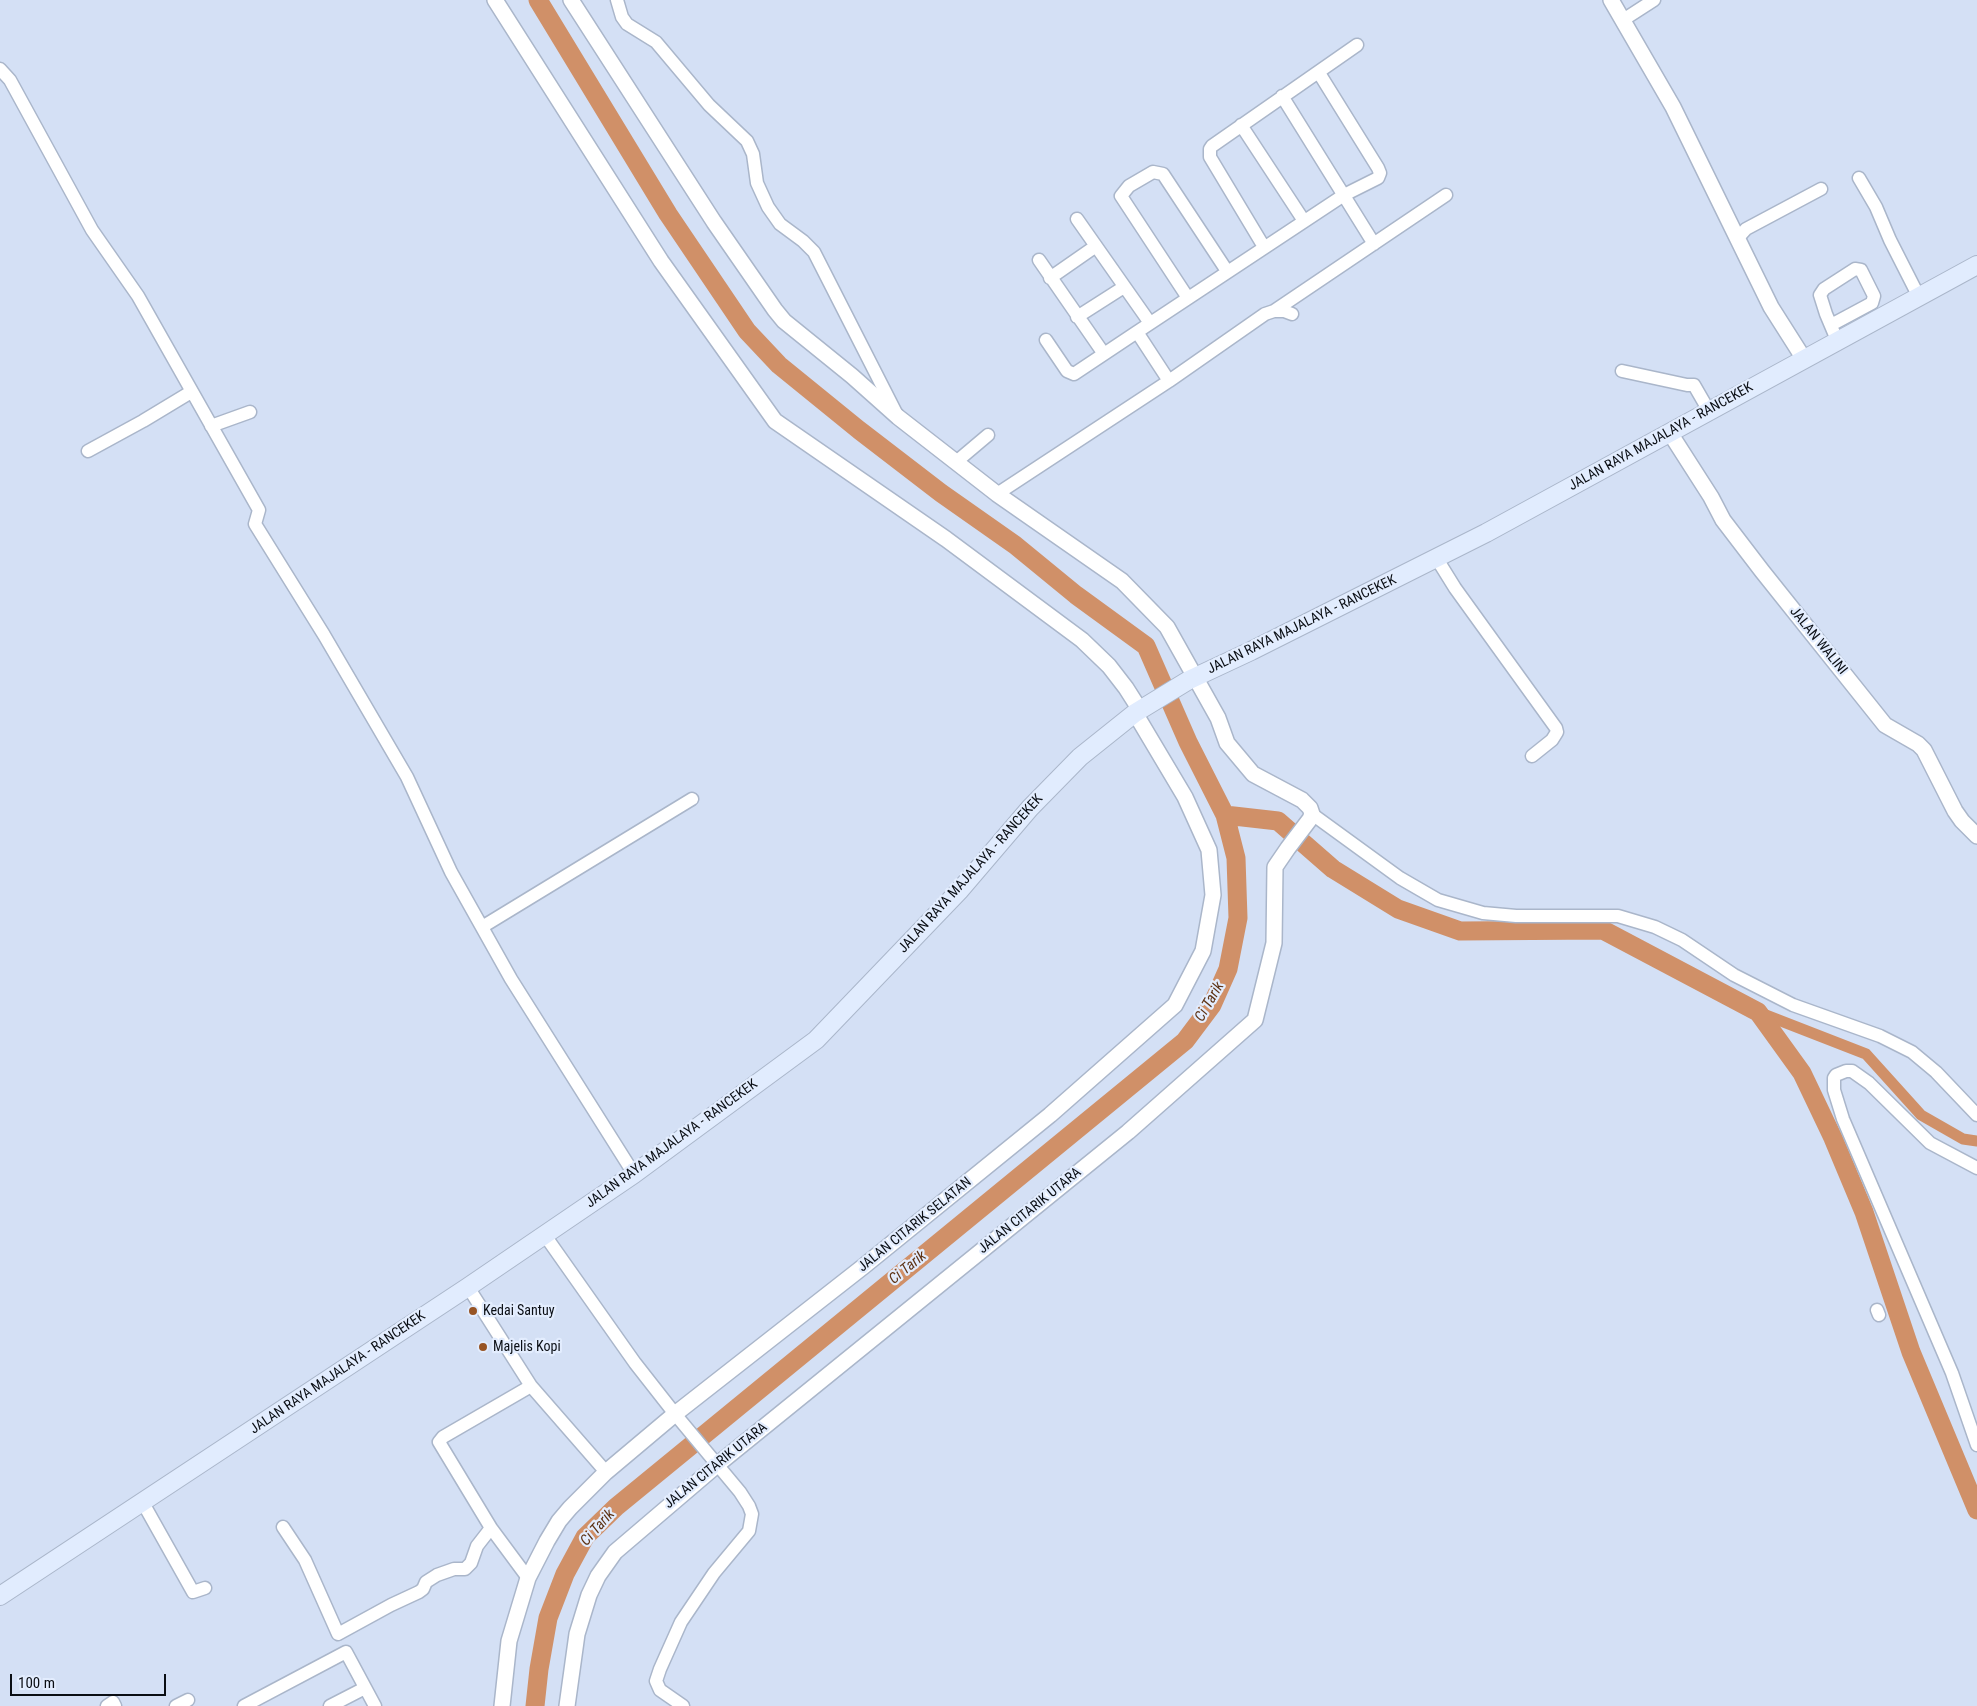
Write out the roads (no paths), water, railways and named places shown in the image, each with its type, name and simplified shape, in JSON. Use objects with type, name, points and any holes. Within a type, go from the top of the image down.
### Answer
[{"type":"main road","name":"JALAN RAYA MAJALAYA - RANCEKEK","points":[[0,1596],[468,1287],[634,1174],[816,1040],[960,890],[1030,808],[1080,757],[1143,708],[1193,679],[1437,559],[1670,433],[1804,359],[1834,332],[1919,296],[1977,264]]},
{"type":"street","name":"JALAN CITARIK SELATAN","points":[[495,0],[661,261],[776,422],[946,539],[1082,640],[1109,666],[1143,708],[1208,850],[1213,895],[1203,951],[1175,1005],[1050,1115],[677,1417],[606,1472],[559,1521],[528,1578],[509,1641],[502,1706]]},
{"type":"street","points":[[571,0],[709,213],[784,322],[852,376],[898,417],[996,494],[1122,581],[1167,627],[1193,679],[1218,718],[1228,744],[1253,774],[1302,800],[1310,808],[1311,817],[1400,878],[1438,900],[1483,913],[1516,916],[1618,916],[1655,927],[1682,940],[1734,975],[1793,1006],[1880,1036],[1912,1052],[1936,1072],[1977,1115]]},
{"type":"street","points":[[617,0],[622,17],[627,24],[656,42],[709,105],[747,141],[753,154],[757,182],[768,207],[780,224],[814,252],[898,417]]},
{"type":"street","points":[[1611,0],[1674,107],[1771,307],[1804,359]]},
{"type":"street","points":[[1623,20],[1654,0]]},
{"type":"street","points":[[1264,247],[1210,156],[1212,146],[1357,45]]},
{"type":"street","points":[[0,69],[10,80],[92,230],[138,296],[259,510],[255,524],[324,635],[406,777],[451,872],[511,979],[634,1174]]},
{"type":"street","points":[[1046,340],[1067,372],[1074,374],[1344,195],[1375,180],[1380,173],[1319,72]]},
{"type":"street","points":[[1282,96],[1374,244]]},
{"type":"street","points":[[1241,125],[1304,221]]},
{"type":"street","points":[[1188,298],[1121,196],[1129,186],[1153,172],[1163,174],[1227,271]]},
{"type":"street","points":[[1859,178],[1876,206],[1890,240],[1919,296]]},
{"type":"street","points":[[1737,239],[1746,229],[1821,189]]},
{"type":"street","points":[[996,494],[1170,381],[1265,314],[1274,311],[1446,196]]},
{"type":"street","points":[[1077,219],[1150,323]]},
{"type":"street","points":[[1050,278],[1096,246]]},
{"type":"street","points":[[1039,260],[1104,354]]},
{"type":"street","points":[[1855,269],[1861,270],[1874,296],[1872,303],[1834,332],[1820,299],[1822,292],[1855,269]]},
{"type":"street","points":[[1077,317],[1124,287]]},
{"type":"street","points":[[1274,311],[1284,311],[1292,314]]},
{"type":"street","points":[[1137,332],[1170,381]]},
{"type":"street","points":[[1622,371],[1694,385],[1709,411]]},
{"type":"street","points":[[88,451],[191,392]]},
{"type":"street","points":[[211,426],[250,412]]},
{"type":"street","name":"JALAN WALINI","points":[[1670,433],[1712,497],[1723,520],[1885,726],[1918,744],[1924,750],[1955,811],[1977,836]]},
{"type":"street","points":[[956,462],[988,435]]},
{"type":"street","points":[[1437,559],[1455,588],[1556,728],[1557,732],[1552,740],[1532,756]]},
{"type":"street","points":[[482,927],[692,799]]},
{"type":"street","name":"JALAN CITARIK UTARA","points":[[567,1706],[576,1634],[589,1595],[598,1576],[615,1552],[716,1463],[1128,1132],[1254,1020],[1274,943],[1275,867],[1311,817]]},
{"type":"street","points":[[1977,1168],[1930,1143],[1869,1083],[1852,1071],[1846,1071],[1836,1075],[1834,1078],[1834,1090],[1843,1119],[1952,1373],[1977,1445]]},
{"type":"street","points":[[544,1234],[592,1304],[677,1417],[749,1506],[752,1514],[749,1531],[714,1573],[681,1622],[660,1669],[656,1681],[660,1690],[683,1706]]},
{"type":"street","points":[[468,1287],[531,1386],[606,1472]]},
{"type":"street","points":[[528,1578],[491,1528],[439,1442],[531,1386]]},
{"type":"street","points":[[143,1503],[192,1590],[196,1592],[205,1588]]},
{"type":"street","points":[[283,1527],[301,1552],[313,1575],[338,1634],[419,1592],[423,1589],[426,1582],[437,1575],[454,1568],[465,1569],[471,1563],[477,1546],[491,1528]]},
{"type":"street","points":[[244,1706],[346,1652],[375,1706]]},
{"type":"street","points":[[330,1706],[365,1688]]},
{"type":"street","points":[[176,1706],[188,1700]]},
{"type":"street","points":[[107,1706],[113,1702],[115,1706]]},
{"type":"waterway","name":"Ci Tarik","points":[[535,1706],[548,1618],[565,1574],[585,1537],[616,1507],[1185,1041],[1212,1005],[1228,969],[1238,918],[1236,858],[1225,815],[1188,742],[1146,646],[1076,595],[1015,545],[941,493],[779,365],[747,331],[668,214],[538,0]]},
{"type":"waterway","points":[[1225,815],[1278,821],[1333,869],[1398,909],[1460,931],[1603,930],[1758,1012],[1802,1073],[1833,1138],[1864,1212],[1911,1352],[1977,1510]]},
{"type":"waterway","points":[[1758,1012],[1866,1054],[1921,1115],[1963,1139],[1977,1141]]},
{"type":"place","name":"Kedai Santuy","points":[[473,1311]]},
{"type":"place","name":"Majelis Kopi","points":[[483,1347]]}]
